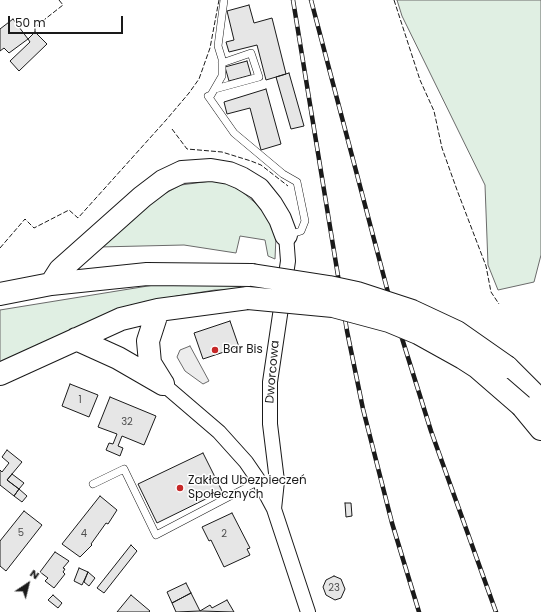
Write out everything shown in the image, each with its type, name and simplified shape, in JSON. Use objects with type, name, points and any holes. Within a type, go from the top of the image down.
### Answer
[{"type":"main road","points":[[51,284],[60,270],[142,197],[168,178],[188,171],[211,170],[229,173],[241,178],[259,189],[271,204],[280,219],[286,235]]},
{"type":"main road","points":[[0,294],[51,284],[147,274],[252,275],[299,281],[336,288],[384,301],[412,311],[457,332],[507,367],[531,404],[541,429]]},
{"type":"main road","points":[[0,374],[76,338],[121,319],[158,310],[248,298],[333,306],[389,321],[418,333],[463,358],[531,404]]},
{"type":"main road","points":[[158,310],[148,341],[150,363],[163,384]]},
{"type":"main road","points":[[76,338],[118,358],[163,384]]},
{"type":"street","name":"Dworcowa","points":[[274,509],[277,481],[270,424],[270,382],[288,260],[286,235]]},
{"type":"street","name":"Dworcowa","points":[[163,384],[219,432],[246,462],[259,482],[274,509],[308,612]]},
{"type":"lane","points":[[224,0],[218,46],[222,62],[222,76],[211,95],[208,96],[234,133],[283,174],[297,182],[305,220],[301,231],[286,235]]},
{"type":"lane","points":[[215,89],[259,78],[251,53],[222,62]]},
{"type":"lane","points":[[93,484],[124,469],[156,535],[259,482]]},
{"type":"green space","points":[[397,0],[541,0],[541,255],[534,282],[498,290],[488,265],[485,185],[402,16]]},
{"type":"green space","points":[[211,181],[226,183],[240,190],[259,206],[267,216],[276,236],[275,259],[268,256],[265,240],[240,236],[236,253],[184,245],[99,247],[142,209],[164,194],[181,185]]},
{"type":"green space","points":[[241,283],[240,290],[215,290],[177,296],[139,305],[0,364],[0,310],[154,285]]},
{"type":"shaded area","points":[[190,346],[209,381],[203,384],[185,371],[177,357],[180,350]]},
{"type":"building","points":[[249,5],[254,23],[272,18],[286,74],[266,80],[257,45],[229,52],[226,42],[234,40],[227,11]]},
{"type":"building","points":[[13,19],[28,39],[9,53],[4,48],[0,51],[0,29]]},
{"type":"building","points":[[35,32],[47,44],[19,71],[10,61],[30,42],[28,39]]},
{"type":"building","points":[[247,61],[251,75],[229,81],[225,67]]},
{"type":"building","points":[[289,73],[304,126],[291,129],[276,77]]},
{"type":"building","points":[[266,89],[281,144],[261,150],[250,108],[227,114],[224,102]]},
{"type":"building","points":[[230,321],[239,347],[203,359],[194,333]]},
{"type":"building","points":[[70,384],[98,395],[89,417],[62,406]]},
{"type":"building","points":[[110,397],[156,416],[144,445],[122,436],[118,446],[123,448],[120,456],[106,450],[109,443],[113,444],[117,434],[98,427]]},
{"type":"building","points":[[7,450],[22,462],[7,480],[19,489],[14,496],[0,485],[0,470],[2,472],[9,463],[2,457]]},
{"type":"building","name":"Zakład Ubezpieczeń Społecznych","points":[[203,453],[222,491],[157,523],[138,484]]},
{"type":"building","points":[[12,474],[24,483],[19,489],[7,480]]},
{"type":"building","points":[[19,489],[27,496],[22,502],[14,496]]},
{"type":"building","points":[[100,496],[117,510],[108,524],[106,523],[91,544],[92,545],[80,557],[62,544]]},
{"type":"building","points":[[345,503],[351,503],[352,516],[346,517]]},
{"type":"building","points":[[24,511],[42,525],[6,571],[0,566],[0,541]]},
{"type":"building","points":[[232,513],[250,548],[247,549],[250,555],[224,567],[211,540],[209,541],[202,527]]},
{"type":"building","points":[[131,545],[137,551],[104,593],[97,588]]},
{"type":"building","points":[[55,552],[69,561],[63,568],[65,569],[63,572],[65,574],[54,588],[45,581],[48,578],[40,572]]},
{"type":"building","points":[[79,568],[88,572],[82,585],[74,581]]},
{"type":"building","points":[[88,572],[95,578],[89,586],[84,582]]},
{"type":"building","points":[[334,576],[341,579],[345,589],[341,598],[335,600],[326,595],[323,587],[326,580]]},
{"type":"building","points":[[186,583],[191,593],[172,603],[167,592]]},
{"type":"building","points":[[191,593],[200,611],[176,612],[172,603]]},
{"type":"building","points":[[53,595],[62,603],[58,608],[48,600]]},
{"type":"building","points":[[131,595],[150,611],[117,612]]},
{"type":"building","points":[[227,600],[234,612],[200,611],[210,605],[212,608]]},
{"type":"railway","points":[[293,0],[347,331],[363,409],[392,523],[419,612]]},
{"type":"railway","points":[[311,0],[390,300],[431,431],[496,612]]},
{"type":"fence","points":[[35,32],[35,27],[63,5],[59,0]]},
{"type":"fence","points":[[0,248],[25,219],[34,228],[69,210],[78,218],[167,119],[199,79],[210,48],[219,0]]},
{"type":"fence","points":[[394,0],[420,80],[434,111],[442,148],[486,266],[491,292],[499,304]]},
{"type":"fence","points":[[172,129],[187,149],[222,152],[251,161],[261,165],[288,186]]},
{"type":"place","name":"Bar Bis","points":[[215,350]]},
{"type":"place","name":"Zakład Ubezpieczeń Społecznych","points":[[180,488]]}]
